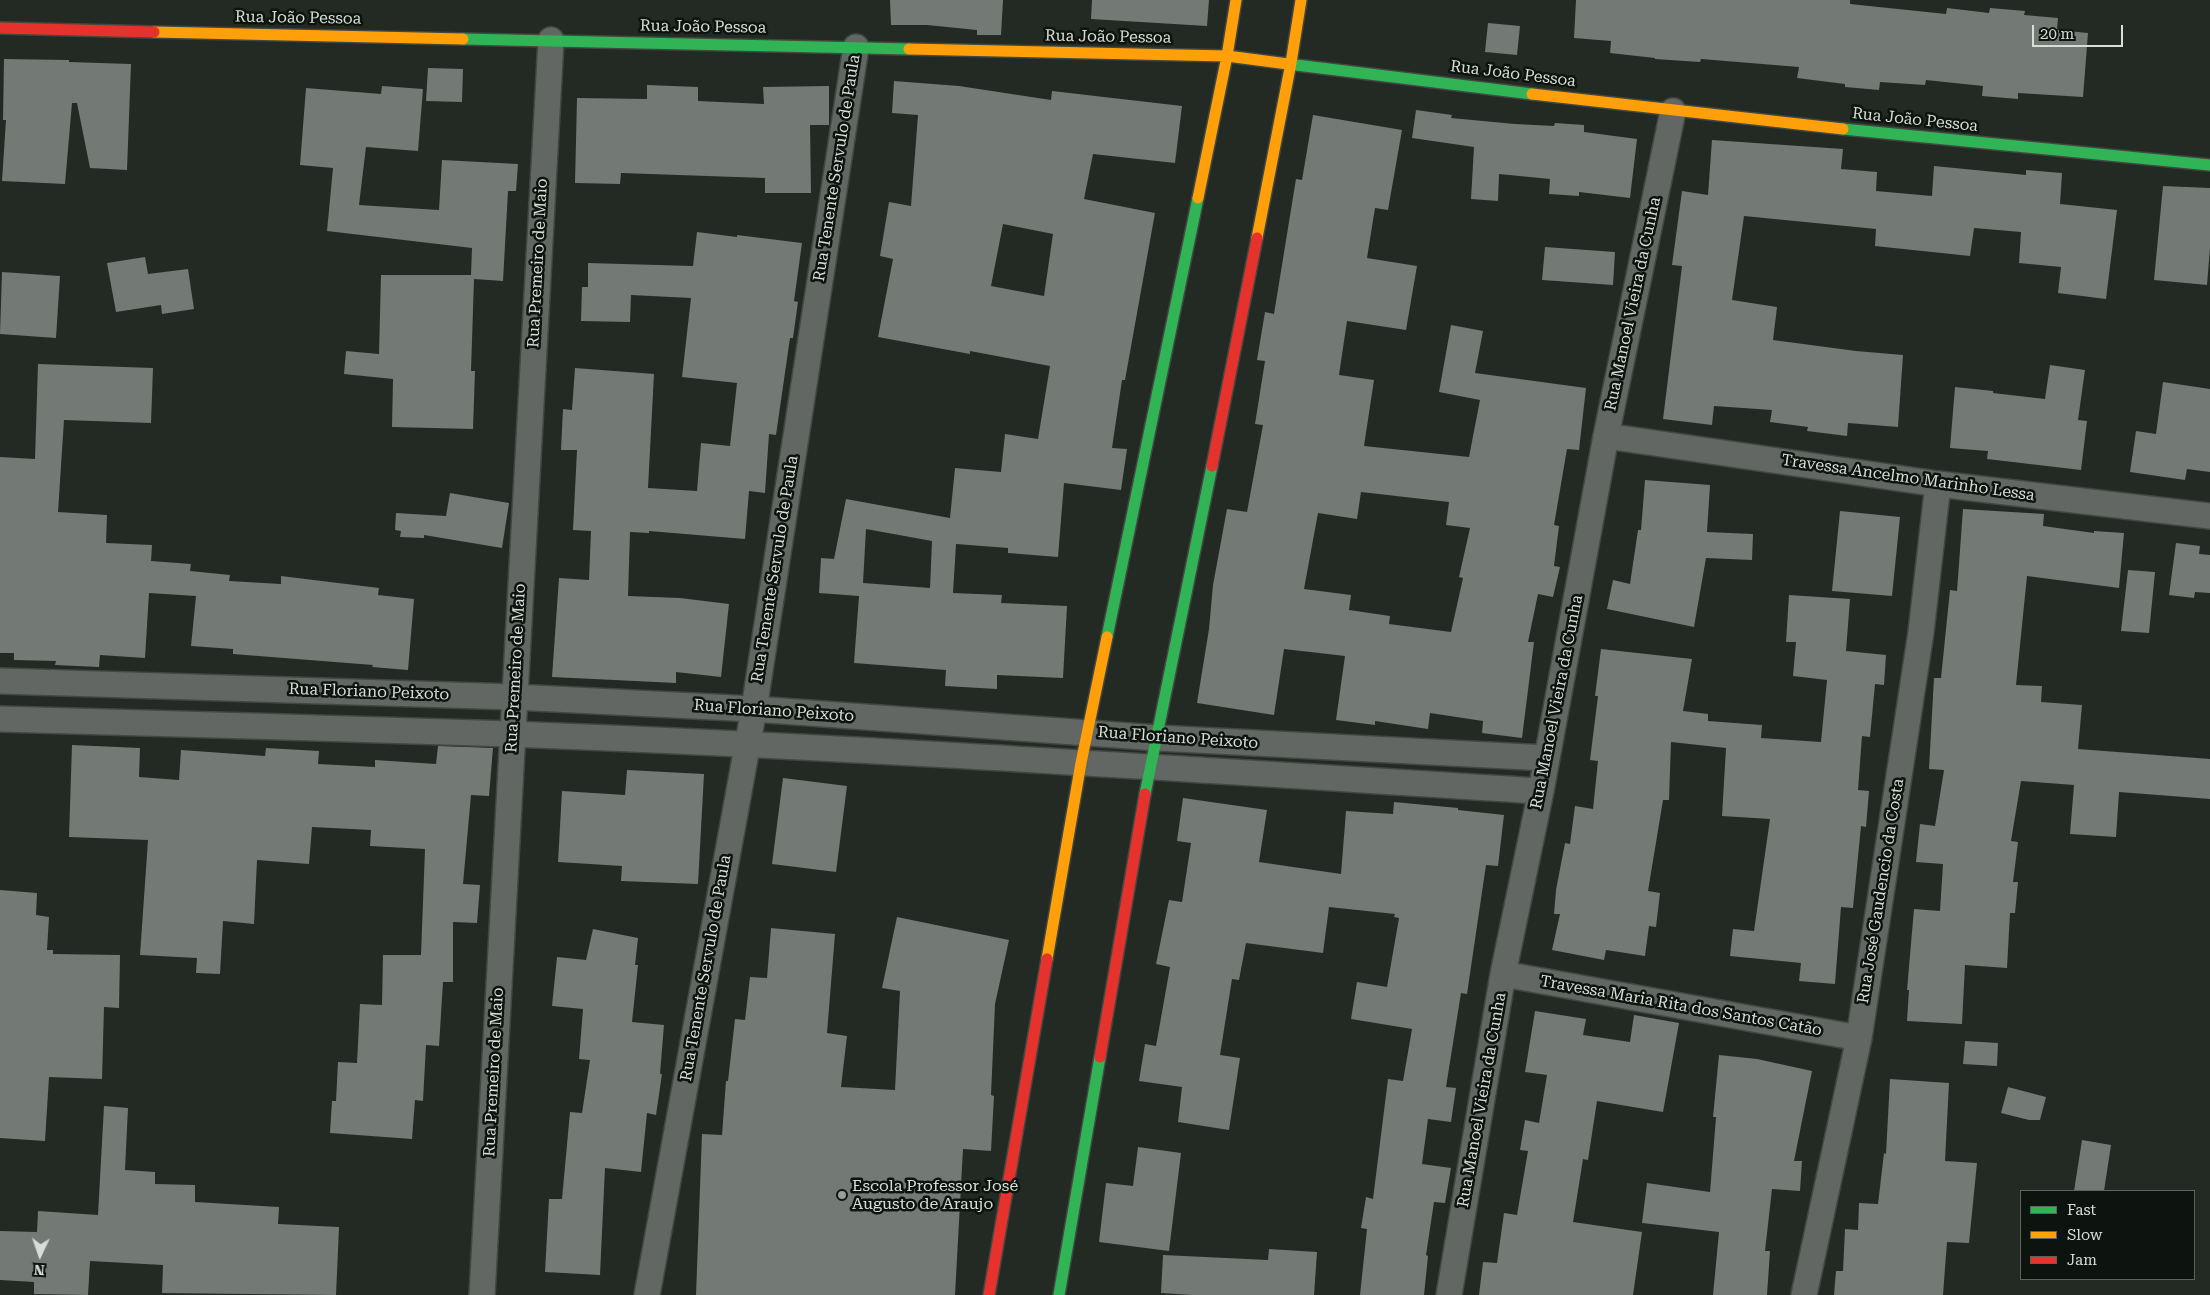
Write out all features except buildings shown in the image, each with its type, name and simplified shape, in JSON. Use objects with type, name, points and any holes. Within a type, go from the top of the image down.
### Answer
[{"type":"street","points":[[989,1295],[1081,763],[1227,56],[1236,0]]},
{"type":"street","points":[[1059,1295],[1150,767],[1158,738],[1291,63],[1301,0]]},
{"type":"street","name":"Rua João Pessoa","points":[[0,28],[1227,56],[1673,111],[2054,152],[2210,165]]},
{"type":"street","name":"Rua Premeiro de Maio","points":[[482,1295],[550,40]]},
{"type":"street","name":"Rua Tenente Servulo de Paula","points":[[647,1295],[754,709],[856,47]]},
{"type":"street","name":"Rua Manoel Vieira da Cunha","points":[[1450,1295],[1503,974],[1541,791],[1606,436],[1673,111]]},
{"type":"street","name":"Travessa Ancelmo Marinho Lessa","points":[[1606,436],[1938,484],[2210,516]]},
{"type":"street","name":"Rua José Gaudencio da Costa","points":[[1804,1295],[1858,1038],[1920,642],[1938,484]]},
{"type":"street","name":"Rua Floriano Peixoto","points":[[0,681],[514,697],[754,709],[1158,738],[1547,758]]},
{"type":"street","name":"Rua Floriano Peixoto","points":[[0,719],[512,734],[1081,763],[1541,791]]},
{"type":"street","name":"Travessa Maria Rita dos Santos Catão","points":[[1503,974],[1858,1038]]},
{"type":"traffic: fast","points":[[463,39],[909,49]]},
{"type":"traffic: fast","points":[[1288,64],[1532,94]]},
{"type":"traffic: fast","points":[[1843,129],[2210,165]]},
{"type":"traffic: fast","points":[[1107,637],[1198,198]]},
{"type":"traffic: fast","points":[[1145,794],[1212,466]]},
{"type":"traffic: fast","points":[[1059,1295],[1100,1057]]},
{"type":"traffic: slow","points":[[1198,198],[1227,56],[1236,0]]},
{"type":"traffic: slow","points":[[1257,238],[1291,63],[1301,0]]},
{"type":"traffic: slow","points":[[154,32],[463,39]]},
{"type":"traffic: slow","points":[[909,49],[1227,56],[1288,64]]},
{"type":"traffic: slow","points":[[1532,94],[1843,129]]},
{"type":"traffic: slow","points":[[1047,959],[1081,763],[1107,637]]},
{"type":"traffic: jam","points":[[0,28],[154,32]]},
{"type":"traffic: jam","points":[[1212,466],[1257,238]]},
{"type":"traffic: jam","points":[[1100,1057],[1145,794]]},
{"type":"traffic: jam","points":[[989,1295],[1047,959]]},
{"type":"place","name":"Escola Professor José Augusto de Araujo","points":[[842,1195]]}]
